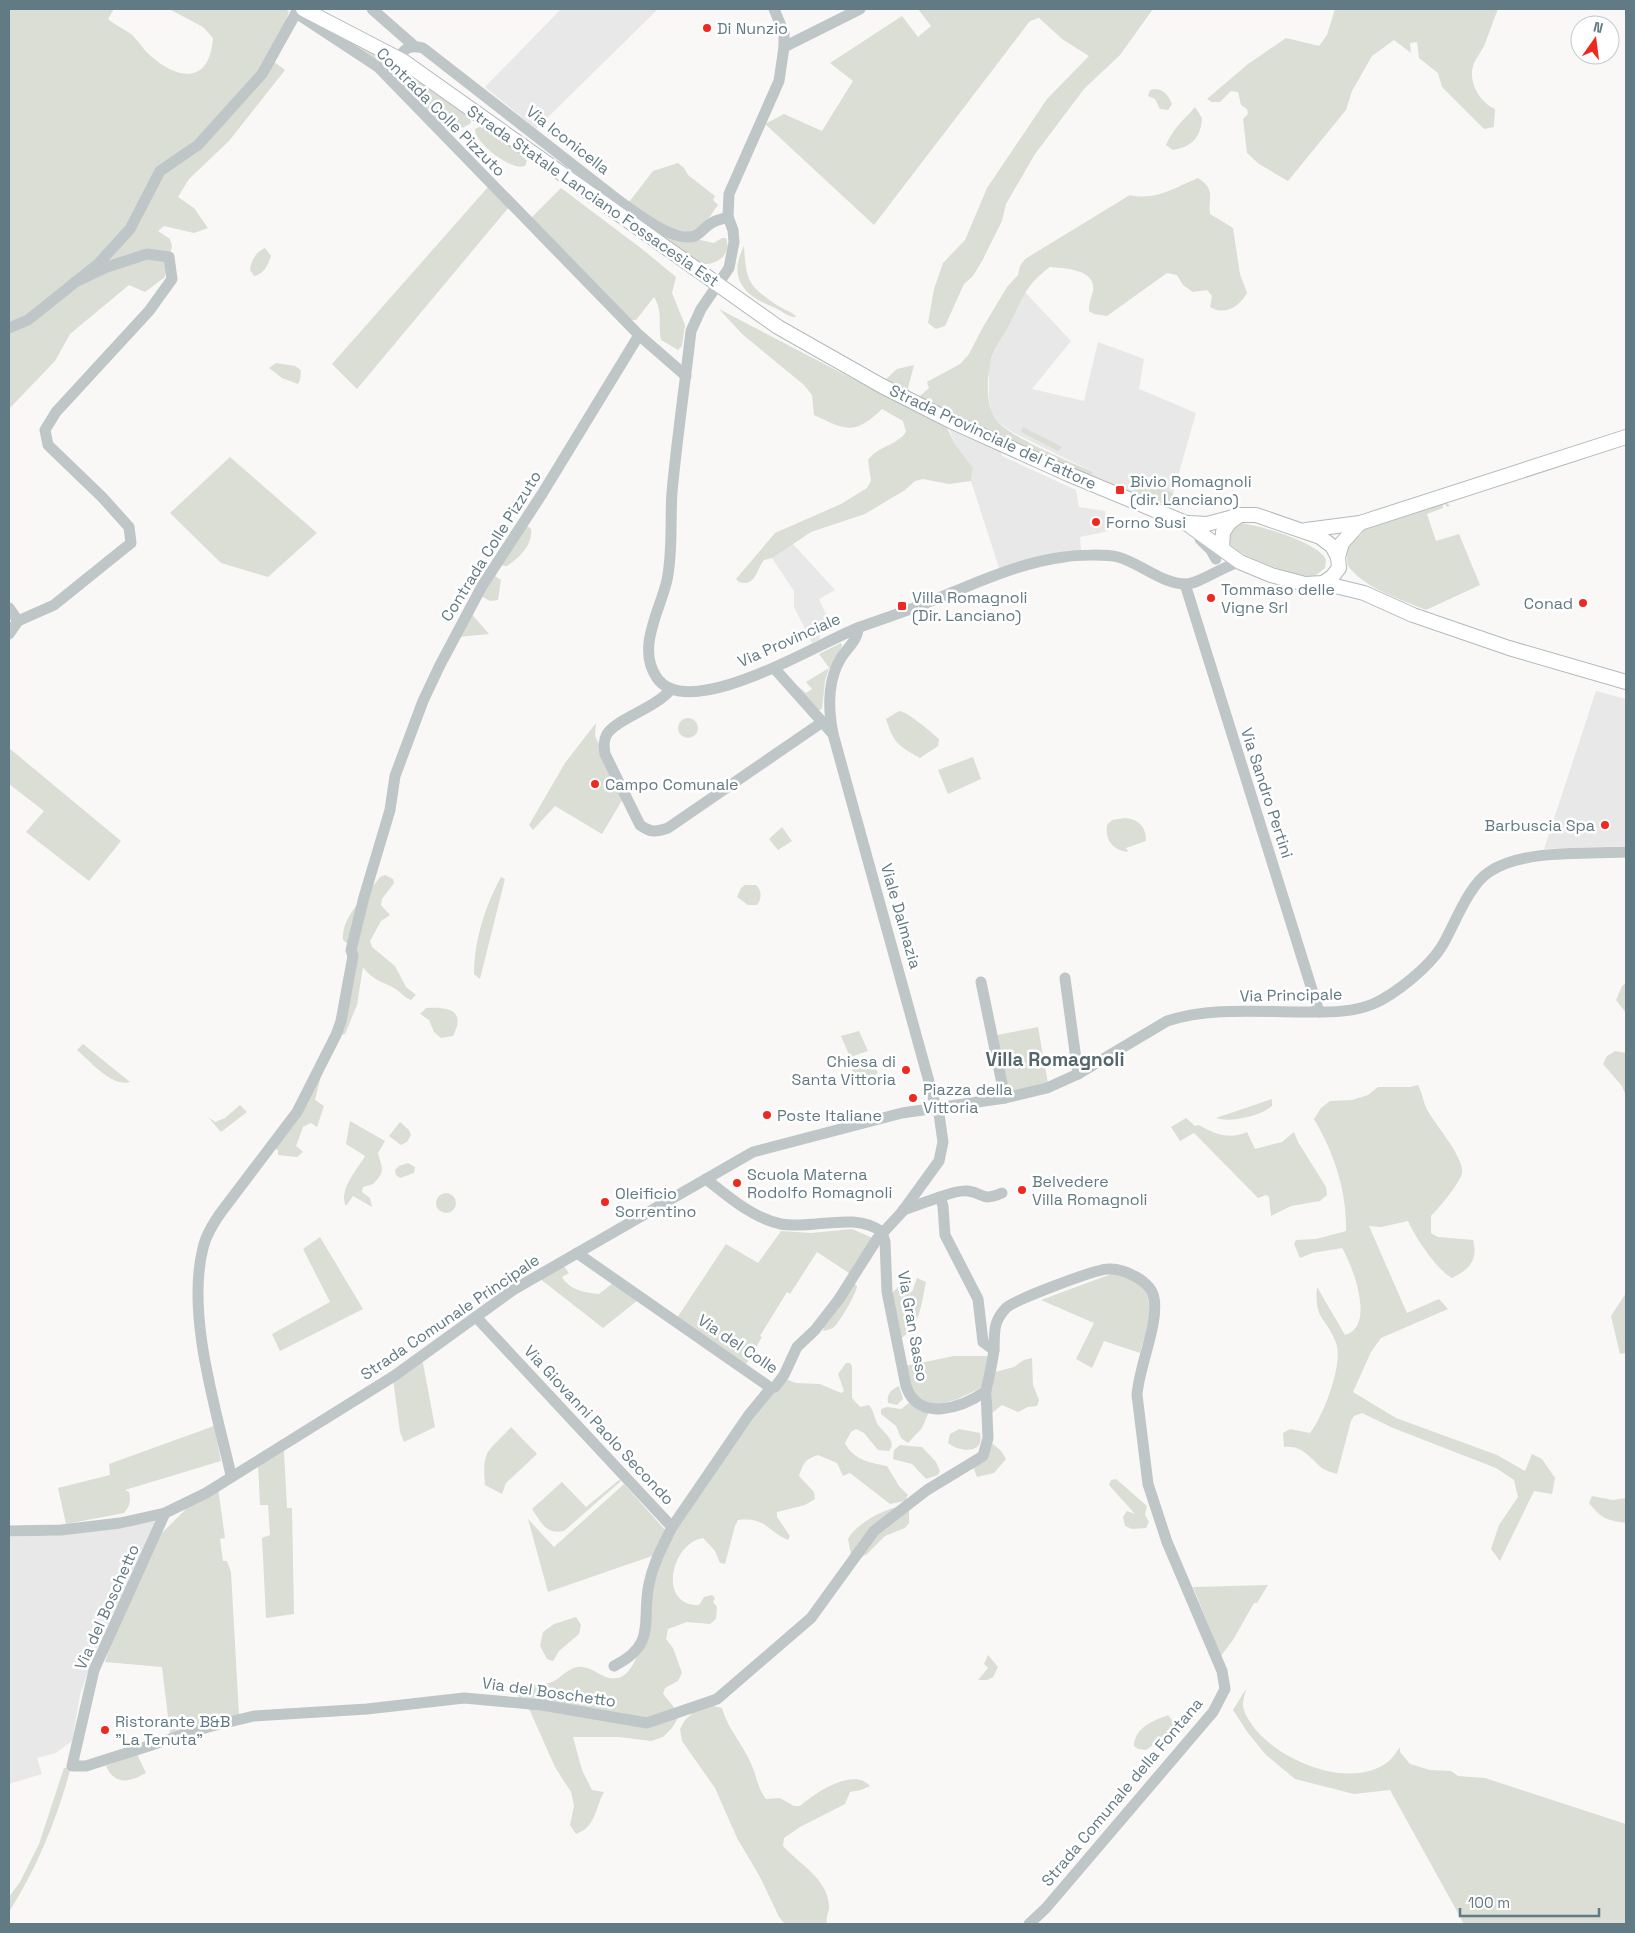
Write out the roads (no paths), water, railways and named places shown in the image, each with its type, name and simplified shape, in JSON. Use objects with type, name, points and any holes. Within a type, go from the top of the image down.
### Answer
[{"type":"main road","name":"Strada Statale Lanciano Fossacesia Est","points":[[299,10],[398,58],[672,254],[719,284],[778,327],[882,386]]},
{"type":"main road","name":"Strada Provinciale del Fattore","points":[[882,386],[953,422],[1068,474],[1186,523],[1219,553],[1288,580],[1305,584],[1323,583]]},
{"type":"main road","points":[[1301,530],[1360,523],[1626,437]]},
{"type":"main road","name":"Strada Provinciale del Fattore","points":[[1186,523],[1206,524],[1240,515]]},
{"type":"main road","points":[[1219,553],[1223,532],[1230,522],[1240,515],[1256,515],[1320,537],[1332,546],[1338,562],[1349,580],[1364,593]]},
{"type":"main road","points":[[1323,583],[1332,577],[1338,562],[1342,542],[1360,523]]},
{"type":"main road","points":[[1323,583],[1364,593],[1413,615],[1455,630],[1626,682]]},
{"type":"street","name":"Via Iconicella","points":[[372,9],[413,45],[424,48],[584,174],[652,224],[677,235],[692,237],[700,233],[710,223],[728,217]]},
{"type":"street","points":[[774,9],[784,33],[779,81],[729,194],[728,217],[734,242],[729,268],[701,309],[691,331],[672,497],[667,579],[649,641],[648,658],[658,680],[670,689],[658,701],[611,729],[606,736],[604,745],[606,754],[640,825],[648,831],[656,832],[668,828],[821,723]]},
{"type":"street","points":[[784,47],[860,9]]},
{"type":"street","points":[[9,328],[28,320],[98,264],[130,229],[160,171],[198,145],[262,74],[299,10]]},
{"type":"street","name":"Contrada Colle Pizzuto","points":[[231,1475],[204,1354],[198,1296],[198,1270],[203,1247],[212,1225],[297,1112],[336,1035],[341,1021],[353,956],[351,950],[364,897],[390,810],[395,776],[423,701],[482,586],[542,494],[639,335],[378,67],[299,10]]},
{"type":"street","points":[[398,58],[405,48],[413,45]]},
{"type":"street","points":[[9,634],[18,621],[54,605],[131,543],[128,527],[102,497],[48,445],[45,430],[56,412],[150,311],[172,279],[169,257],[147,254],[107,267],[75,282]]},
{"type":"street","points":[[639,335],[686,376]]},
{"type":"street","points":[[1171,516],[1219,553],[1208,574]]},
{"type":"street","name":"Via Provinciale","points":[[670,689],[690,692],[704,690],[774,668],[858,628],[934,600],[975,582],[1064,556],[1116,557],[1169,580],[1185,584]]},
{"type":"street","points":[[1185,584],[1198,581],[1208,574],[1240,562]]},
{"type":"street","name":"Via Sandro Pertini","points":[[1185,584],[1318,1012]]},
{"type":"street","points":[[9,608],[18,621]]},
{"type":"street","name":"Viale Dalmazia","points":[[858,628],[856,637],[841,658],[832,681],[829,706],[833,734],[937,1107],[943,1142],[939,1161],[903,1210]]},
{"type":"street","points":[[774,668],[821,723],[833,734]]},
{"type":"street","name":"Via Principale","points":[[937,1107],[1006,1098],[1047,1088],[1078,1074],[1167,1021],[1180,1017],[1219,1011],[1318,1012],[1358,1009],[1382,999],[1405,984],[1437,953],[1474,889],[1488,872],[1522,858],[1626,852]]},
{"type":"street","points":[[1065,978],[1078,1074]]},
{"type":"street","points":[[981,982],[1006,1098]]},
{"type":"street","name":"Strada Comunale Principale","points":[[9,1531],[61,1530],[120,1523],[165,1513],[206,1493],[231,1475],[394,1376],[513,1290],[753,1152],[843,1127],[937,1107]]},
{"type":"street","points":[[706,1179],[748,1210],[780,1224],[850,1222],[871,1225],[882,1232]]},
{"type":"street","points":[[903,1210],[960,1191],[968,1191],[987,1197],[1002,1193]]},
{"type":"street","points":[[940,1197],[943,1206],[945,1235],[978,1299],[983,1342],[994,1350],[986,1391]]},
{"type":"street","name":"Via del Colle","points":[[577,1253],[771,1388],[775,1387],[784,1375],[797,1347],[815,1330],[839,1299],[882,1232],[903,1210]]},
{"type":"street","name":"Via Gran Sasso","points":[[882,1232],[885,1242],[887,1292],[910,1397],[917,1404],[937,1409],[956,1407],[986,1391]]},
{"type":"street","name":"Strada Comunale della Fontana","points":[[994,1350],[993,1332],[999,1318],[1007,1307],[1021,1299],[1108,1269],[1134,1275],[1144,1283],[1154,1296],[1153,1322],[1140,1373],[1137,1395],[1148,1484],[1168,1542],[1222,1670],[1225,1689],[1212,1712],[1046,1908],[1029,1924]]},
{"type":"street","name":"Via Giovanni Paolo Secondo","points":[[476,1317],[672,1527],[654,1564],[646,1596],[647,1628],[642,1640],[624,1661],[614,1666]]},
{"type":"street","points":[[672,1527],[748,1416],[771,1388]]},
{"type":"street","name":"Via del Boschetto","points":[[165,1513],[94,1670],[72,1766],[86,1766],[208,1727],[254,1716],[367,1709],[464,1698],[542,1704],[647,1723],[717,1699],[811,1618],[874,1531],[927,1490],[983,1456],[988,1438],[986,1391]]},
{"type":"place","name":"Di Nunzio","points":[[707,28]]},
{"type":"place","name":"Bivio Romagnoli (dir. Lanciano)","points":[[1120,490]]},
{"type":"place","name":"Forno Susi","points":[[1096,522]]},
{"type":"place","name":"Tommaso delle Vigne Srl","points":[[1211,598]]},
{"type":"place","name":"Conad","points":[[1583,603]]},
{"type":"place","name":"Villa Romagnoli (Dir. Lanciano)","points":[[902,606]]},
{"type":"place","name":"Campo Comunale","points":[[595,784]]},
{"type":"place","name":"Barbuscia Spa","points":[[1605,825]]},
{"type":"place","name":"Chiesa di Santa Vittoria","points":[[906,1070]]},
{"type":"place","name":"Piazza della Vittoria","points":[[913,1098]]},
{"type":"place","name":"Poste Italiane","points":[[767,1115]]},
{"type":"place","name":"Scuola Materna Rodolfo Romagnoli","points":[[737,1183]]},
{"type":"place","name":"Belvedere Villa Romagnoli","points":[[1022,1190]]},
{"type":"place","name":"Oleificio Sorrentino","points":[[605,1202]]},
{"type":"place","name":"Ristorante B&B \"La Tenuta\"","points":[[105,1730]]},
{"type":"district","name":"Villa Romagnoli","points":[[1055,1059]]}]
